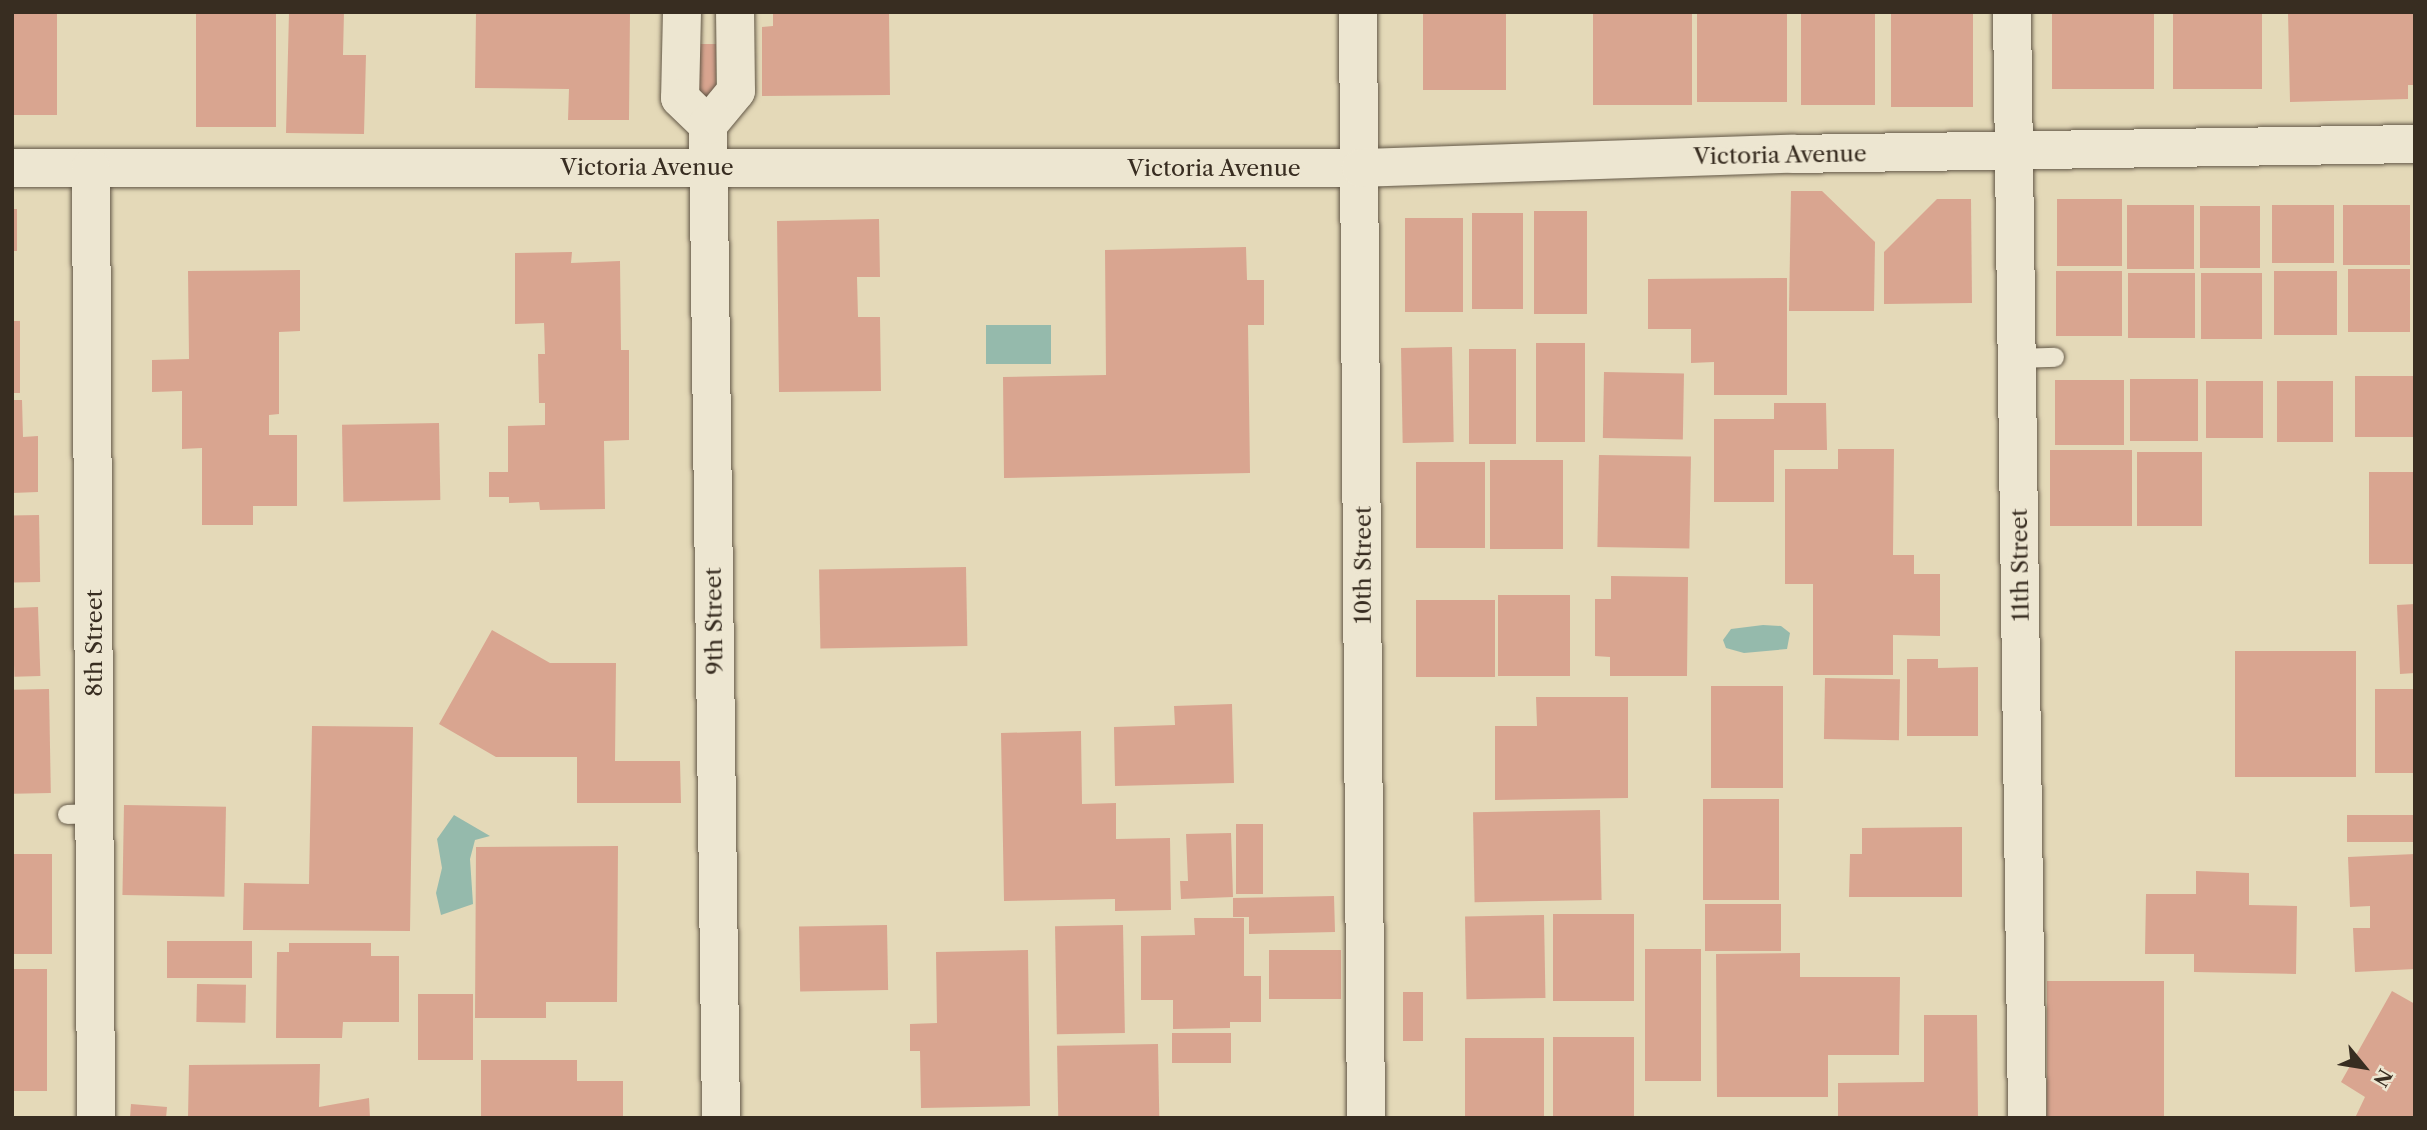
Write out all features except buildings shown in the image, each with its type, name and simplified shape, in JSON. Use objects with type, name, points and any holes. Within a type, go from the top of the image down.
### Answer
[{"type":"street","points":[[682,12],[680,98],[708,125],[736,91],[735,12]]},
{"type":"street","name":"10th Street","points":[[1358,12],[1366,1118]]},
{"type":"street","name":"11th Street","points":[[2012,12],[2017,151],[2036,358],[2027,1118]]},
{"type":"street","name":"9th Street","points":[[708,125],[721,1118]]},
{"type":"street","name":"Victoria Avenue","points":[[12,168],[1361,168],[2415,144]]},
{"type":"street","name":"8th Street","points":[[91,168],[81,813],[96,1118]]},
{"type":"shaded area","points":[[986,325],[1051,325],[1051,364],[986,364]]},
{"type":"shaded area","points":[[1781,626],[1790,633],[1787,649],[1744,653],[1726,648],[1723,640],[1731,629]]},
{"type":"shaded area","points":[[454,815],[490,836],[475,840],[470,859],[473,904],[441,915],[436,893],[442,868],[437,839]]}]
